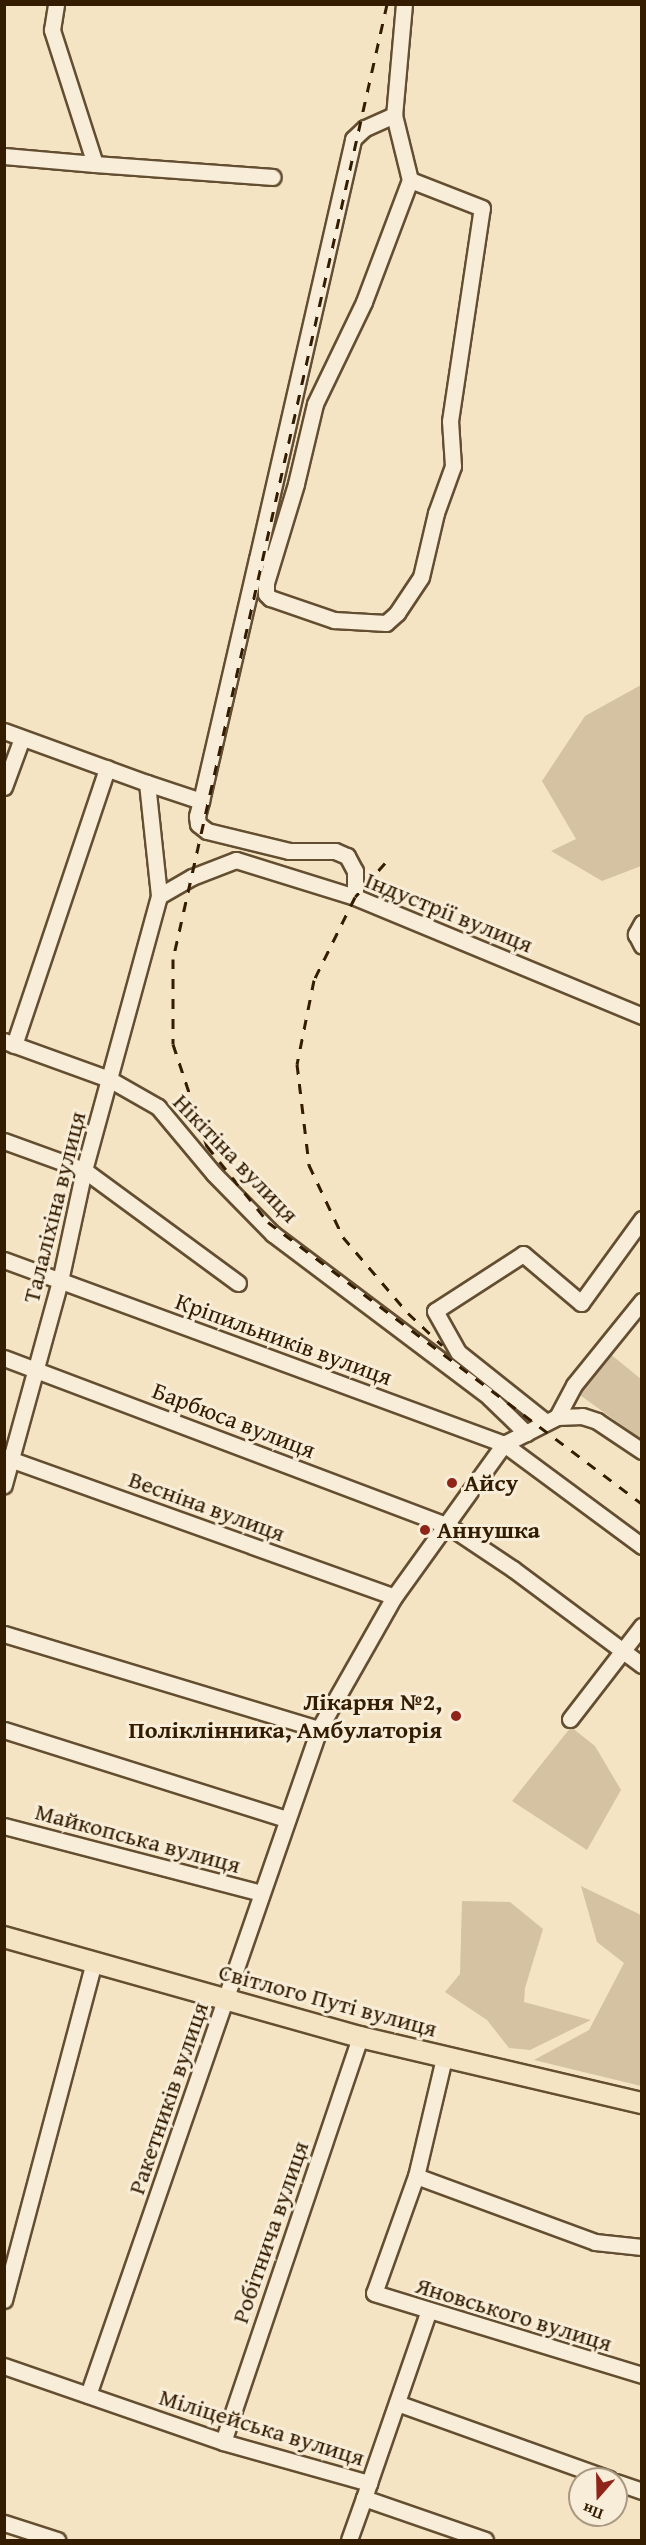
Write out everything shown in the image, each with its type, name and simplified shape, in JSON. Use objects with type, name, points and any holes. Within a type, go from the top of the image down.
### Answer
[{"type":"main road","name":"Світлого Путі вулиця","points":[[6,1942],[94,1962],[360,2037],[642,2103]]},
{"type":"street","points":[[56,4],[52,30],[95,164]]},
{"type":"street","points":[[404,4],[394,115],[410,180],[364,302],[315,404],[296,484],[274,554],[266,594],[290,607],[334,621],[386,623],[397,613],[421,577],[436,513],[453,466],[450,421],[482,208],[410,180]]},
{"type":"street","points":[[355,897],[355,872],[347,856],[335,852],[289,851],[207,831],[198,824],[197,816],[353,139],[365,128],[394,115]]},
{"type":"street","points":[[4,156],[273,177]]},
{"type":"street","points":[[257,559],[274,554]]},
{"type":"street","points":[[4,731],[201,801]]},
{"type":"street","points":[[4,787],[22,738]]},
{"type":"street","points":[[9,1043],[107,768]]},
{"type":"street","points":[[147,783],[159,896]]},
{"type":"street","name":"Індустрії вулиця","points":[[159,896],[192,877],[236,861],[355,897],[642,1016]]},
{"type":"street","name":"Талаліхіна вулиця","points":[[4,1485],[9,1459],[60,1281],[84,1170],[159,896]]},
{"type":"street","points":[[642,923],[636,934],[642,946]]},
{"type":"street","name":"Нікітіна вулиця","points":[[9,1043],[109,1078],[158,1107],[214,1174],[273,1234],[489,1397],[526,1433]]},
{"type":"street","points":[[4,1141],[84,1170],[238,1283]]},
{"type":"street","points":[[551,1420],[458,1352],[435,1311],[523,1254],[581,1303],[642,1219]]},
{"type":"street","name":"Кріпильників вулиця","points":[[4,1260],[504,1443],[642,1546]]},
{"type":"street","points":[[551,1420],[574,1385],[642,1301]]},
{"type":"street","name":"Барбюса вулиця","points":[[4,1358],[447,1525],[642,1665]]},
{"type":"street","points":[[504,1443],[551,1420],[582,1416],[597,1421],[642,1451]]},
{"type":"street","name":"Ракетників вулиця","points":[[88,2395],[319,1729],[394,1597],[504,1443]]},
{"type":"street","name":"Весніна вулиця","points":[[9,1459],[394,1597]]},
{"type":"street","points":[[570,1719],[642,1626]]},
{"type":"street","points":[[4,1634],[319,1729]]},
{"type":"street","points":[[4,1730],[286,1819]]},
{"type":"street","name":"Майкопська вулиця","points":[[4,1826],[261,1893]]},
{"type":"street","points":[[4,2300],[94,1962]]},
{"type":"street","name":"Робітнича вулиця","points":[[223,2442],[360,2037]]},
{"type":"street","points":[[444,2058],[416,2176],[595,2242],[642,2247]]},
{"type":"street","name":"Яновського вулиця","points":[[416,2176],[374,2294],[428,2313],[642,2375]]},
{"type":"street","points":[[369,2483],[428,2313]]},
{"type":"street","name":"Міліцейська вулиця","points":[[4,2366],[223,2442],[369,2483],[364,2499],[485,2541]]},
{"type":"street","points":[[397,2403],[576,2467]]},
{"type":"street","points":[[350,2541],[364,2499]]},
{"type":"street","points":[[4,2523],[57,2541]]},
{"type":"shaded area","points":[[641,685],[641,866],[602,881],[551,851],[576,839],[542,781],[585,716]]},
{"type":"shaded area","points":[[609,1353],[641,1379],[641,1439],[577,1393]]},
{"type":"shaded area","points":[[571,1727],[595,1746],[621,1790],[587,1850],[512,1801]]},
{"type":"shaded area","points":[[581,1886],[641,1915],[641,2086],[534,2060],[589,2030],[624,1963],[597,1942]]},
{"type":"shaded area","points":[[462,1901],[510,1902],[543,1929],[525,1988],[524,2002],[591,2020],[530,2050],[509,2048],[487,2020],[445,1992],[460,1974]]},
{"type":"railway","points":[[387,4],[173,959],[173,1044],[207,1146],[268,1222],[642,1504]]},
{"type":"railway","points":[[385,863],[355,897],[314,980],[297,1064],[309,1165],[343,1237],[408,1313],[442,1345]]},
{"type":"place","name":"Айсу","points":[[452,1483]]},
{"type":"place","name":"Аннушка","points":[[425,1530]]},
{"type":"place","name":"Лікарня №2, Поліклінника, Амбулаторія","points":[[456,1716]]}]
